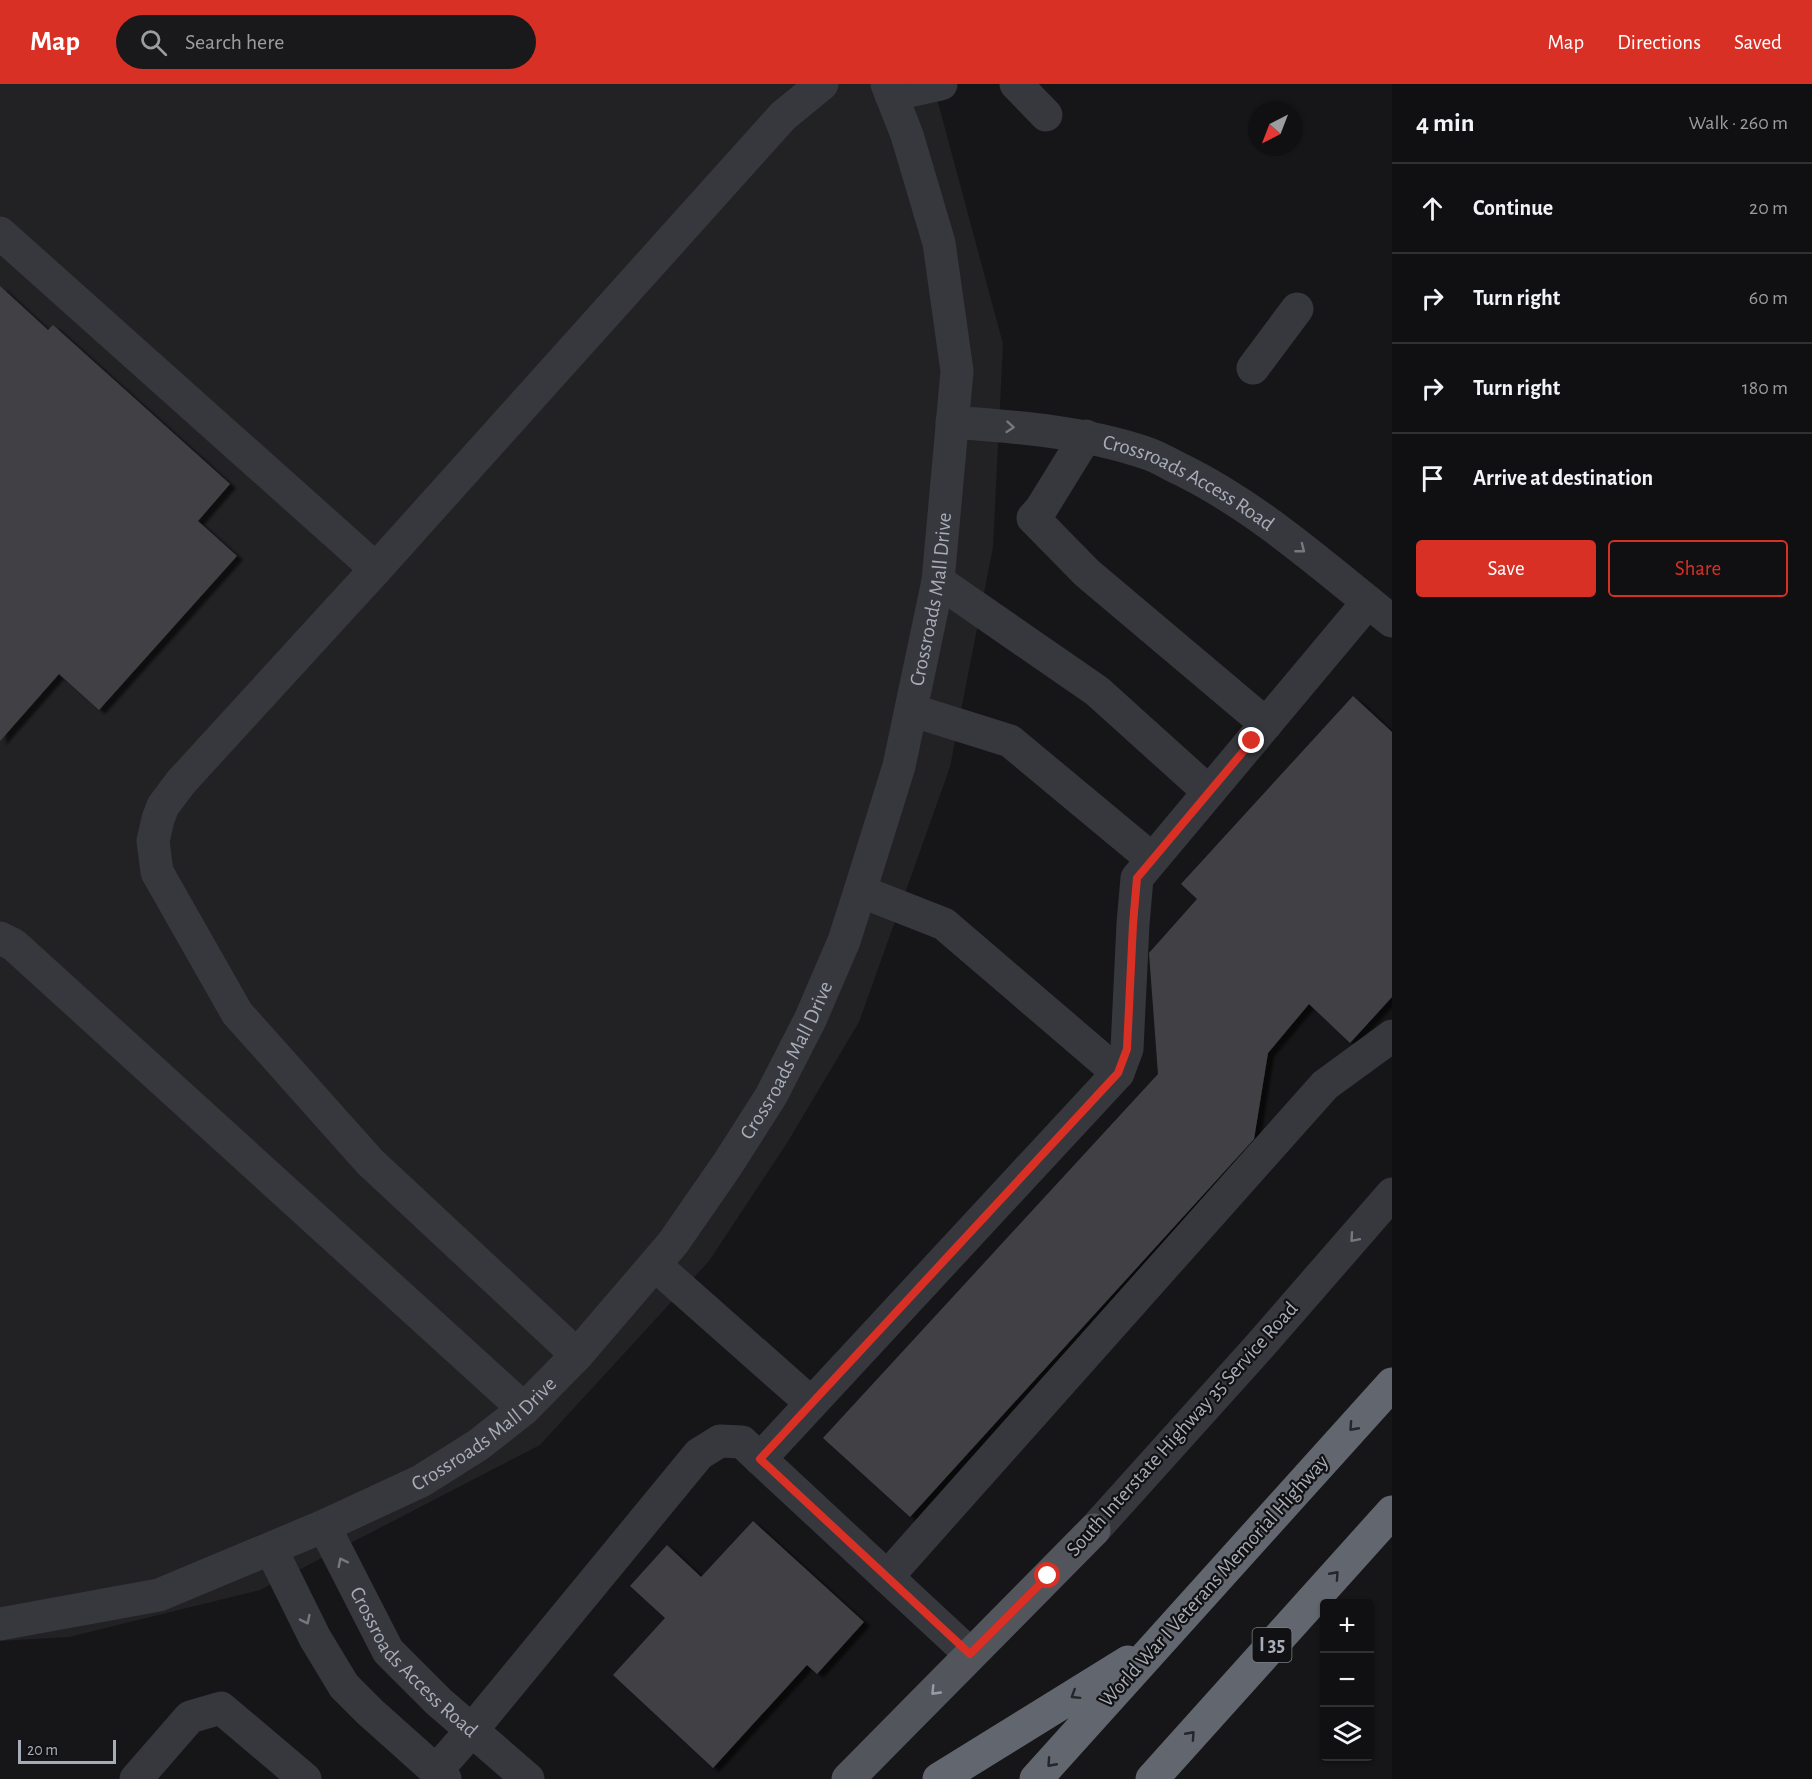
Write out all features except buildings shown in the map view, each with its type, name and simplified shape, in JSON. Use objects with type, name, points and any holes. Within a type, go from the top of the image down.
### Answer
[{"type":"highway","name":"World War I Veterans Memorial Highway","points":[[1036,1779],[1392,1383]]},
{"type":"highway","name":"I 35","points":[[1152,1779],[1392,1512]]},
{"type":"highway","points":[[939,1779],[1161,1642]]},
{"type":"main road","name":"South Interstate Highway 35 Service Road","points":[[848,1779],[1094,1530]]},
{"type":"street","points":[[577,1355],[370,1162],[237,1013],[157,872],[153,841],[163,806],[180,782],[376,569],[783,117],[822,84]]},
{"type":"street","points":[[889,89],[941,84]]},
{"type":"street","points":[[1016,84],[1046,115]]},
{"type":"street","name":"Crossroads Mall Drive","points":[[0,1624],[159,1595],[324,1526],[421,1481],[478,1444],[524,1409],[577,1355],[656,1264],[727,1165],[771,1096],[810,1020],[844,941],[899,766],[938,581],[957,371],[939,243],[907,135],[889,89]]},
{"type":"street","points":[[0,233],[376,569]]},
{"type":"street","points":[[1253,368],[1297,309]]},
{"type":"street","name":"Crossroads Access Road","points":[[952,422],[1086,436],[1150,455],[1207,482],[1264,520],[1380,611]]},
{"type":"street","points":[[1086,436],[1041,509],[1033,518],[1087,573],[1266,724]]},
{"type":"street","points":[[938,581],[1097,691],[1209,792]]},
{"type":"street","points":[[760,1459],[1118,1073],[1127,1049],[1137,878],[1266,724],[1380,611]]},
{"type":"street","points":[[911,710],[1010,741],[1152,859]]},
{"type":"street","points":[[860,891],[944,924],[1118,1073]]},
{"type":"street","points":[[0,938],[14,945],[524,1409]]},
{"type":"street","points":[[887,1577],[1325,1085],[1392,1036]]},
{"type":"street","name":"South Interstate Highway 35 Service Road","points":[[1094,1530],[1249,1358],[1392,1194]]},
{"type":"street","points":[[656,1264],[811,1403]]},
{"type":"street","points":[[271,1549],[315,1638],[344,1686],[441,1775],[472,1731],[699,1454],[720,1441],[741,1442],[970,1654]]},
{"type":"street","name":"Crossroads Access Road","points":[[324,1526],[388,1652],[439,1702],[528,1779]]},
{"type":"street","points":[[136,1779],[190,1717],[221,1708],[305,1779]]},
{"type":"shaded area","points":[[0,84],[933,84],[1003,344],[993,547],[950,767],[859,1022],[787,1143],[709,1261],[540,1445],[260,1590],[69,1637],[0,1641]]},
{"type":"route","points":[[1048,1576],[970,1654],[760,1459],[1118,1073],[1127,1049],[1137,878],[1252,741]]}]
